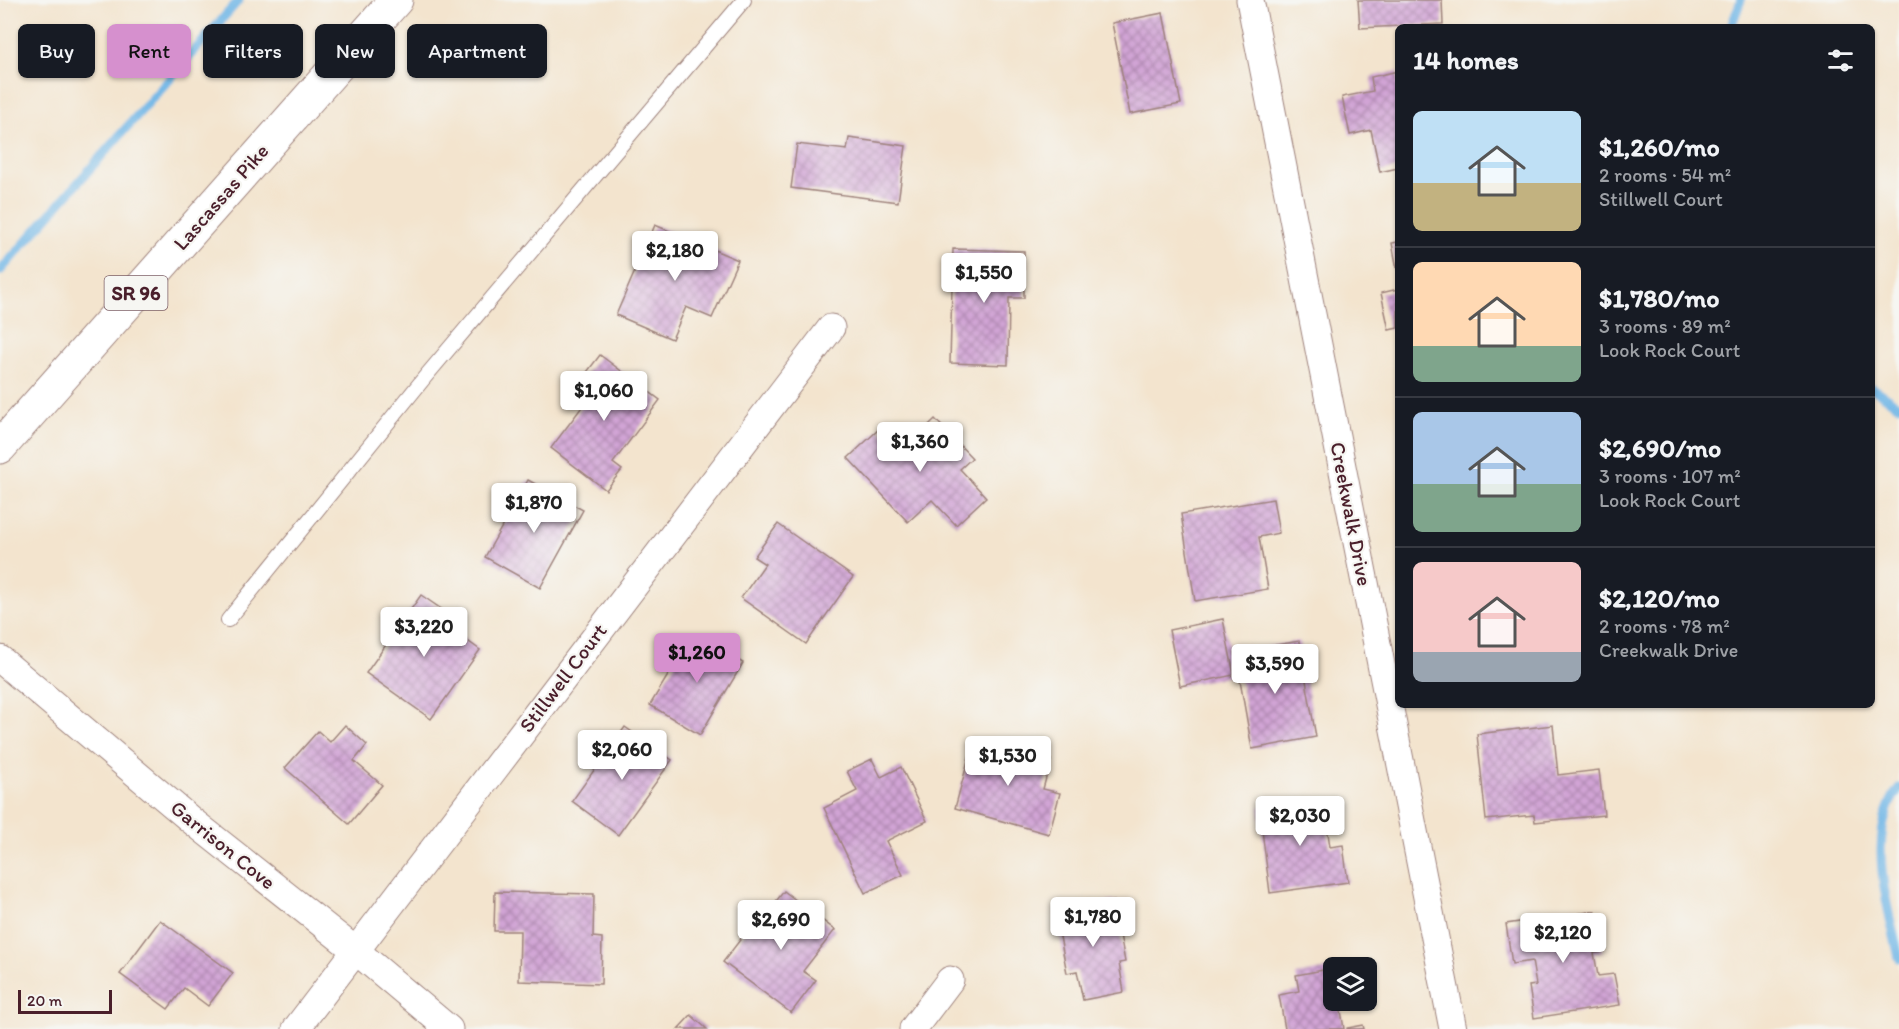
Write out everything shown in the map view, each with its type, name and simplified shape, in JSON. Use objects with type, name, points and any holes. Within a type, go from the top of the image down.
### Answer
[{"type":"main road","name":"Lascassas Pike","points":[[0,447],[396,0]]},
{"type":"street","name":"Creekwalk Drive","points":[[1250,0],[1452,1029]]},
{"type":"street","name":"Stillwell Court","points":[[296,1029],[831,328]]},
{"type":"street","name":"Garrison Cove","points":[[0,658],[191,820],[355,950],[449,1029]]},
{"type":"street","points":[[912,1029],[950,980]]},
{"type":"lane","points":[[228,620],[425,377],[744,0]]},
{"type":"building","points":[[1358,0],[1442,0],[1443,24],[1395,24],[1395,26],[1360,28]]},
{"type":"building","points":[[1163,13],[1181,104],[1130,114],[1112,23]]},
{"type":"building","points":[[1395,72],[1395,169],[1380,172],[1371,130],[1350,135],[1342,97],[1373,91],[1371,77]]},
{"type":"building","points":[[849,138],[906,146],[898,202],[791,188],[797,144],[847,150]]},
{"type":"building","points":[[655,225],[738,260],[712,318],[686,307],[672,339],[616,315]]},
{"type":"building","points":[[1395,242],[1395,259],[1392,243]]},
{"type":"building","points":[[953,249],[1024,251],[1024,298],[1009,298],[1008,365],[950,363]]},
{"type":"building","points":[[1395,290],[1395,329],[1389,330],[1381,293]]},
{"type":"building","points":[[600,355],[660,400],[613,463],[622,470],[606,490],[551,448],[588,399],[574,389]]},
{"type":"building","points":[[935,419],[972,458],[960,469],[986,497],[956,525],[932,500],[908,522],[848,458],[879,429],[901,452]]},
{"type":"building","points":[[528,480],[583,510],[540,588],[485,557]]},
{"type":"building","points":[[1273,499],[1279,533],[1259,537],[1268,589],[1195,601],[1181,514]]},
{"type":"building","points":[[778,524],[853,577],[806,644],[741,598],[765,564],[754,557]]},
{"type":"building","points":[[421,595],[453,617],[447,626],[480,650],[431,719],[366,673]]},
{"type":"building","points":[[1223,619],[1234,675],[1180,686],[1169,630]]},
{"type":"building","points":[[693,634],[743,663],[700,735],[650,705]]},
{"type":"building","points":[[1299,641],[1316,737],[1252,749],[1235,652]]},
{"type":"building","points":[[345,725],[367,745],[354,761],[382,785],[349,824],[285,768],[318,731],[330,742]]},
{"type":"building","points":[[1553,725],[1558,775],[1599,770],[1604,815],[1535,822],[1534,815],[1486,820],[1477,734]]},
{"type":"building","points":[[625,727],[672,760],[618,835],[572,801]]},
{"type":"building","points":[[974,739],[1051,760],[1043,789],[1060,793],[1049,834],[955,808]]},
{"type":"building","points":[[872,759],[881,777],[901,767],[927,821],[886,841],[903,875],[865,893],[824,808],[857,791],[847,771]]},
{"type":"building","points":[[1323,798],[1330,847],[1343,845],[1348,882],[1270,893],[1259,807]]},
{"type":"building","points":[[784,891],[835,930],[803,971],[816,980],[791,1013],[723,962],[763,910],[767,913]]},
{"type":"building","points":[[495,892],[594,894],[593,937],[602,938],[601,984],[519,981],[520,931],[494,931]]},
{"type":"building","points":[[1114,901],[1125,962],[1119,963],[1124,992],[1083,1000],[1077,971],[1067,973],[1055,911]]},
{"type":"building","points":[[1595,911],[1602,952],[1594,953],[1598,976],[1614,974],[1620,1005],[1534,1018],[1529,986],[1536,985],[1532,961],[1512,964],[1506,924]]},
{"type":"building","points":[[160,920],[233,973],[208,1006],[184,988],[168,1009],[120,974]]},
{"type":"building","points":[[1323,970],[1323,1011],[1341,1011],[1344,1029],[1285,1029],[1279,995],[1299,991],[1296,975]]},
{"type":"building","points":[[691,1015],[707,1029],[678,1029]]},
{"type":"building","points":[[1363,1025],[1364,1029],[1347,1029],[1347,1028]]},
{"type":"waterway","points":[[0,271],[239,0]]},
{"type":"waterway","points":[[1732,24],[1741,0]]},
{"type":"waterway","points":[[1875,390],[1899,406]]},
{"type":"waterway","points":[[1899,788],[1889,806],[1883,827],[1881,849],[1885,894],[1899,958]]}]
